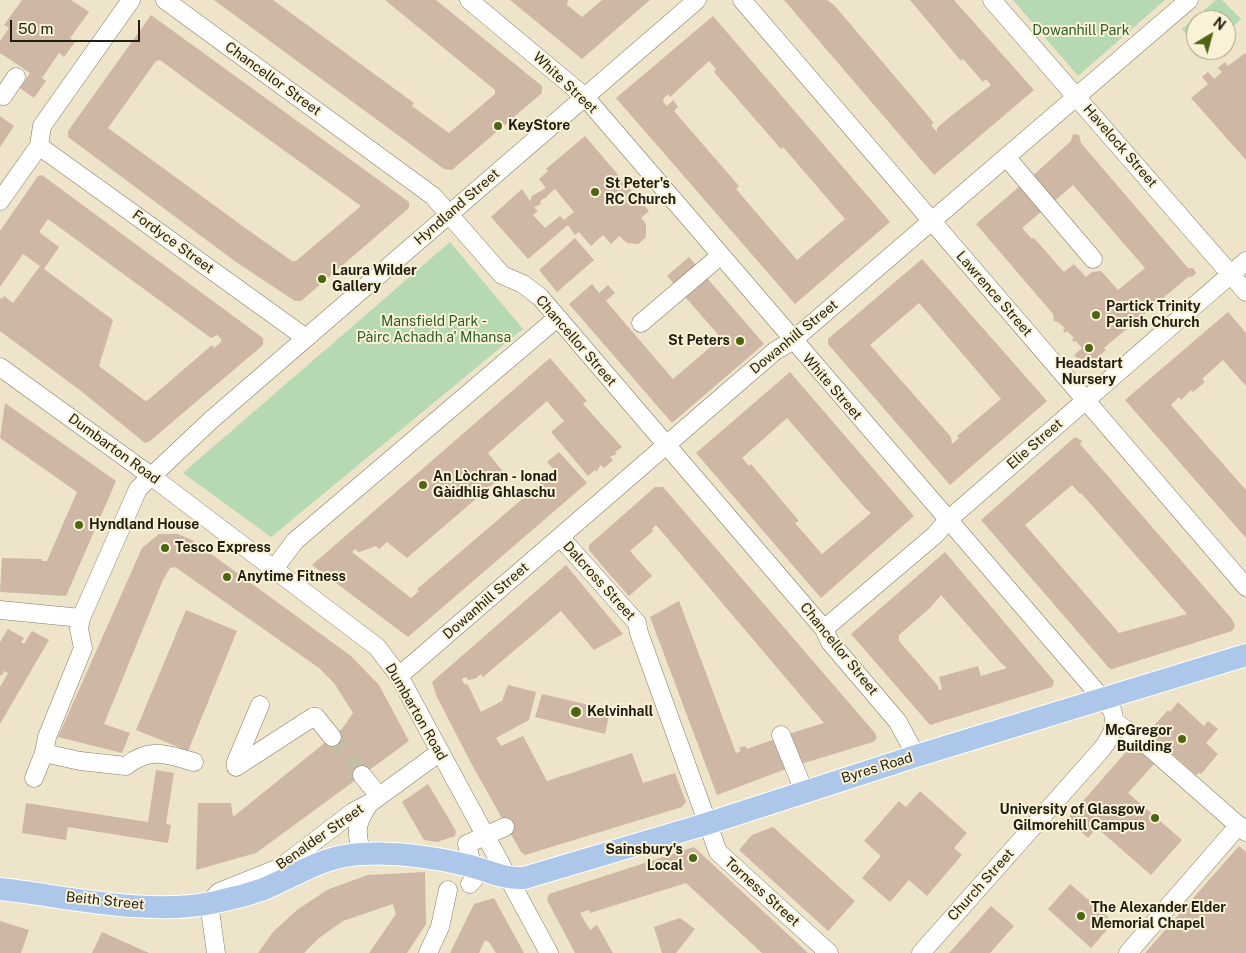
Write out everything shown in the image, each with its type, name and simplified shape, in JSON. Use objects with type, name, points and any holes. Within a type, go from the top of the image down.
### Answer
[{"type":"main road","name":"Byres Road","points":[[508,879],[540,874],[706,824],[804,791],[1246,655]]},
{"type":"main road","name":"Beith Street","points":[[0,889],[132,905],[178,906],[209,904],[265,889],[322,861],[362,854],[416,857],[471,875],[508,879]]},
{"type":"street","points":[[0,201],[39,146],[42,126],[132,0]]},
{"type":"street","name":"Chancellor Street","points":[[166,0],[433,196],[502,275],[532,290],[824,629],[830,642],[898,722],[916,756]]},
{"type":"street","name":"White Street","points":[[469,0],[585,97],[792,341],[1103,698]]},
{"type":"street","name":"Hyndland Street","points":[[81,618],[138,489],[210,421],[697,0]]},
{"type":"street","name":"Lawrence Street","points":[[742,0],[1246,587]]},
{"type":"street","name":"Havelock Street","points":[[992,0],[1246,292]]},
{"type":"street","name":"Dowanhill Street","points":[[399,676],[665,445],[775,351],[792,341],[1189,0]]},
{"type":"street","points":[[1,97],[16,77]]},
{"type":"street","name":"Fordyce Street","points":[[39,146],[306,338]]},
{"type":"street","points":[[1007,158],[1093,259]]},
{"type":"street","points":[[641,323],[720,256]]},
{"type":"street","name":"Elie Street","points":[[824,629],[935,535],[948,520],[1246,261]]},
{"type":"street","points":[[274,569],[295,541],[557,318]]},
{"type":"street","name":"Dumbarton Road","points":[[0,367],[151,476],[377,647],[399,676],[549,953]]},
{"type":"street","name":"Dalcross Street","points":[[560,537],[637,623],[706,824]]},
{"type":"street","points":[[0,610],[81,618],[79,629],[83,648],[47,737],[44,753],[34,778]]},
{"type":"street","points":[[1103,698],[1112,710],[1115,722],[1140,739],[1242,828],[1128,953]]},
{"type":"street","points":[[260,705],[236,762],[236,767],[313,717],[316,717],[332,737]]},
{"type":"street","name":"Church Street","points":[[921,953],[1101,750],[1110,738],[1115,722]]},
{"type":"street","points":[[781,735],[804,791]]},
{"type":"street","name":"Benalder Street","points":[[209,904],[219,892],[281,868],[353,812],[440,752]]},
{"type":"street","points":[[44,753],[80,761],[126,766],[144,754],[162,753],[194,762]]},
{"type":"street","points":[[362,775],[374,799]]},
{"type":"street","name":"Benalder Street","points":[[362,854],[358,841],[358,820],[374,799]]},
{"type":"street","name":"Torness Street","points":[[706,824],[718,852],[829,953]]},
{"type":"street","points":[[471,875],[467,844],[505,827]]},
{"type":"street","points":[[428,953],[440,927],[448,890]]},
{"type":"street","points":[[209,904],[216,953]]},
{"type":"green space","name":"Dowanhill Park","points":[[1013,0],[1165,0],[1078,76]]},
{"type":"green space","points":[[1216,0],[1222,0],[1232,10],[1204,10]]},
{"type":"green space","points":[[1236,14],[1241,19],[1236,24]]},
{"type":"green space","points":[[1186,26],[1186,34],[1182,29]]},
{"type":"green space","name":"Mansfield Park - Pàirc Achadh a' Mhansa","points":[[450,242],[523,329],[271,537],[183,473]]},
{"type":"building","points":[[22,0],[71,0],[89,12],[70,38],[75,42],[64,57],[59,53],[42,78],[46,81],[34,98],[20,88],[30,73],[0,53],[0,41],[9,28],[4,25]]},
{"type":"building","points":[[214,0],[273,0],[414,103],[412,106],[449,133],[495,94],[495,90],[385,0],[436,0],[542,86],[542,93],[452,170],[444,169]]},
{"type":"building","points":[[510,0],[568,0],[567,5],[582,17],[602,0],[650,0],[582,59]]},
{"type":"building","points":[[784,0],[827,0],[834,5],[934,123],[931,125],[937,132],[937,128],[991,85],[986,79],[983,82],[963,59],[961,61],[910,0],[954,0],[1034,90],[934,175]]},
{"type":"building","points":[[151,15],[409,202],[409,208],[301,301],[295,301],[236,262],[68,137],[68,131]],"holes":[[[160,60],[361,206],[296,261],[292,261],[108,128],[156,61]]]},
{"type":"building","points":[[713,16],[890,222],[795,304],[616,98]],"holes":[[[709,61],[716,69],[714,72],[781,149],[783,147],[845,219],[797,260],[736,189],[739,186],[674,111],[678,107],[673,100],[667,106],[663,102],[668,94],[670,97]]]},
{"type":"building","points":[[1246,54],[1246,160],[1191,98],[1208,84],[1202,77],[1208,72],[1214,79],[1222,72],[1218,68],[1225,62],[1228,66]]},
{"type":"building","points":[[0,116],[14,126],[0,147]]},
{"type":"building","points":[[1073,134],[1079,135],[1081,143],[1188,268],[1193,268],[1196,273],[1188,277],[1104,348],[1106,350],[1086,368],[1074,355],[1082,348],[1076,341],[1072,340],[1074,338],[1067,331],[1065,333],[1063,330],[1065,328],[1054,321],[1053,314],[976,224],[1021,185],[1043,210],[1022,228],[1032,239],[1034,238],[1064,272],[1074,264],[1086,277],[1092,272],[1101,271],[1118,290],[1145,268],[1073,185],[1051,204],[1029,179],[1071,141]]},
{"type":"building","name":"St Peter's RC Church","points":[[585,136],[649,211],[641,218],[646,224],[646,237],[638,244],[627,243],[619,236],[611,244],[603,235],[591,246],[579,232],[575,235],[568,225],[528,259],[491,217],[522,189],[530,201],[532,196],[546,188],[539,179],[548,171],[546,169]],"holes":[[[555,189],[574,212],[564,220],[560,216],[545,228],[533,215],[538,211],[534,207],[541,204],[540,202],[544,198],[548,198],[546,197]]]},
{"type":"building","points":[[42,175],[263,338],[263,345],[150,441],[145,443],[81,391],[0,331],[0,298],[2,299],[4,296],[13,303],[40,266],[23,254],[0,287],[0,231],[38,176]],"holes":[[[48,219],[211,338],[217,335],[221,342],[214,348],[212,345],[147,401],[144,400],[99,366],[113,320],[44,269],[59,247],[39,232]]]},
{"type":"building","points":[[575,238],[594,260],[557,292],[539,270]]},
{"type":"building","name":"St Peters","points":[[689,257],[764,344],[672,423],[569,304],[592,284],[599,293],[608,285],[615,293],[606,301],[673,379],[721,338],[667,276]]},
{"type":"building","points":[[922,259],[1047,401],[950,485],[828,344],[828,339]],"holes":[[[919,303],[1001,399],[957,436],[959,438],[952,444],[951,437],[870,345]]]},
{"type":"building","points":[[1228,312],[1246,333],[1246,386],[1223,360],[1202,379],[1205,382],[1193,392],[1191,390],[1181,400],[1179,397],[1171,405],[1246,490],[1246,538],[1125,400]]},
{"type":"building","points":[[550,358],[587,401],[583,404],[622,447],[615,452],[617,454],[610,457],[613,460],[604,468],[601,465],[596,472],[595,470],[588,476],[551,432],[564,421],[547,401],[488,453],[505,474],[407,558],[387,542],[379,549],[376,546],[359,552],[355,549],[352,552],[411,598],[419,591],[417,589],[555,471],[547,462],[559,452],[587,483],[408,637],[312,565]]},
{"type":"building","points":[[790,372],[914,516],[821,598],[696,453]],"holes":[[[787,418],[871,513],[822,554],[795,523],[799,521],[751,464],[749,466],[742,458]]]},
{"type":"building","name":"Hyndland House","points":[[5,403],[116,481],[66,596],[0,592],[2,558],[42,559],[42,561],[47,561],[77,492],[0,438]]},
{"type":"building","points":[[1075,437],[1082,441],[1080,444],[1232,619],[1235,626],[1232,631],[1112,669],[1109,668],[981,520]],"holes":[[[1072,485],[1081,493],[1187,614],[1119,633],[1025,525]]]},
{"type":"building","points":[[655,487],[663,487],[875,733],[877,738],[873,742],[801,764],[788,734],[824,723],[656,525],[652,529],[653,531],[630,551],[652,576],[629,596],[611,576],[589,550],[589,545]]},
{"type":"building","points":[[159,534],[178,534],[192,540],[351,656],[379,685],[409,741],[256,853],[196,870],[198,803],[231,803],[233,817],[342,729],[353,713],[334,683],[319,668],[175,567],[170,568],[163,580],[104,724],[130,733],[122,753],[58,737],[142,548]]},
{"type":"building","points":[[945,552],[1054,681],[1052,687],[930,725],[851,634]],"holes":[[[941,595],[1007,668],[981,676],[978,666],[939,677],[942,689],[939,690],[938,686],[899,641],[899,635],[930,608]]]},
{"type":"building","points":[[566,565],[623,634],[594,650],[561,611],[483,677],[481,674],[475,679],[468,680],[466,677],[462,679],[464,684],[468,685],[481,712],[502,701],[508,685],[536,692],[529,720],[496,738],[501,746],[523,736],[547,781],[632,753],[643,783],[675,773],[686,802],[682,807],[525,855],[521,852],[471,763],[437,697],[432,682]]},
{"type":"building","points":[[679,601],[736,753],[741,751],[739,748],[745,746],[747,749],[775,739],[786,769],[717,795],[650,617]]},
{"type":"building","points":[[186,610],[237,631],[188,751],[136,730]]},
{"type":"building","points":[[8,629],[24,638],[21,642],[24,644],[32,631],[49,640],[0,724],[0,687],[8,673],[4,671],[2,676],[0,675],[0,642]]},
{"type":"building","points":[[542,694],[610,710],[605,734],[535,717]]},
{"type":"building","name":"McGregor Building","points":[[1178,702],[1204,726],[1208,721],[1218,729],[1206,743],[1218,754],[1201,774],[1196,775],[1152,736],[1153,734],[1150,730]]},
{"type":"building","points":[[1132,745],[1154,764],[1128,793],[1182,840],[1151,875],[1097,828],[1088,838],[1077,828],[1072,833],[1062,825]]},
{"type":"building","points":[[156,770],[174,773],[166,824],[171,825],[168,843],[68,827],[66,840],[22,833],[26,803],[148,822]]},
{"type":"building","points":[[428,784],[456,831],[455,836],[437,842],[424,840],[402,802]]},
{"type":"building","points":[[920,791],[967,833],[954,848],[962,855],[927,896],[909,880],[890,902],[862,878],[881,856],[864,841],[899,801],[906,807]]},
{"type":"building","points":[[773,827],[855,901],[828,931],[739,850],[752,835]]},
{"type":"building","points":[[1239,846],[1246,852],[1246,953],[1145,953]]},
{"type":"building","points":[[694,847],[808,953],[762,953],[686,883],[590,913],[589,910],[580,913],[590,930],[597,925],[613,953],[575,953],[547,900],[549,894]]},
{"type":"building","points":[[425,872],[426,924],[407,953],[369,953],[396,914],[393,904],[343,921],[319,938],[304,953],[258,953],[273,932],[298,909],[329,889],[368,875]]},
{"type":"building","name":"The Alexander Elder Memorial Chapel","points":[[1070,884],[1114,922],[1091,948],[1048,909]]},
{"type":"building","points":[[494,898],[524,953],[496,953],[489,942],[485,940],[479,953],[450,953],[474,904]]},
{"type":"building","points":[[991,906],[1014,926],[990,953],[949,953]]},
{"type":"building","points":[[680,918],[695,929],[676,953],[662,953],[654,927]]},
{"type":"building","points":[[0,921],[29,930],[21,953],[0,953]]},
{"type":"building","points":[[102,932],[149,953],[92,953]]},
{"type":"tunnel","points":[[332,737],[362,775]]},
{"type":"place","name":"KeyStore","points":[[498,126]]},
{"type":"place","name":"St Peter's RC Church","points":[[595,192]]},
{"type":"place","name":"Laura Wilder Gallery","points":[[322,279]]},
{"type":"place","name":"Partick Trinity Parish Church","points":[[1096,315]]},
{"type":"place","name":"St Peters","points":[[740,341]]},
{"type":"place","name":"Headstart Nursery","points":[[1089,348]]},
{"type":"place","name":"An Lòchran - Ionad Gàidhlig Ghlaschu","points":[[423,485]]},
{"type":"place","name":"Hyndland House","points":[[79,525]]},
{"type":"place","name":"Tesco Express","points":[[165,548]]},
{"type":"place","name":"Anytime Fitness","points":[[227,577]]},
{"type":"place","name":"Kelvinhall","points":[[576,712]]},
{"type":"place","name":"McGregor Building","points":[[1182,739]]},
{"type":"place","name":"University of Glasgow Gilmorehill Campus","points":[[1155,818]]},
{"type":"place","name":"Sainsbury's Local","points":[[693,858]]},
{"type":"place","name":"The Alexander Elder Memorial Chapel","points":[[1081,916]]}]
